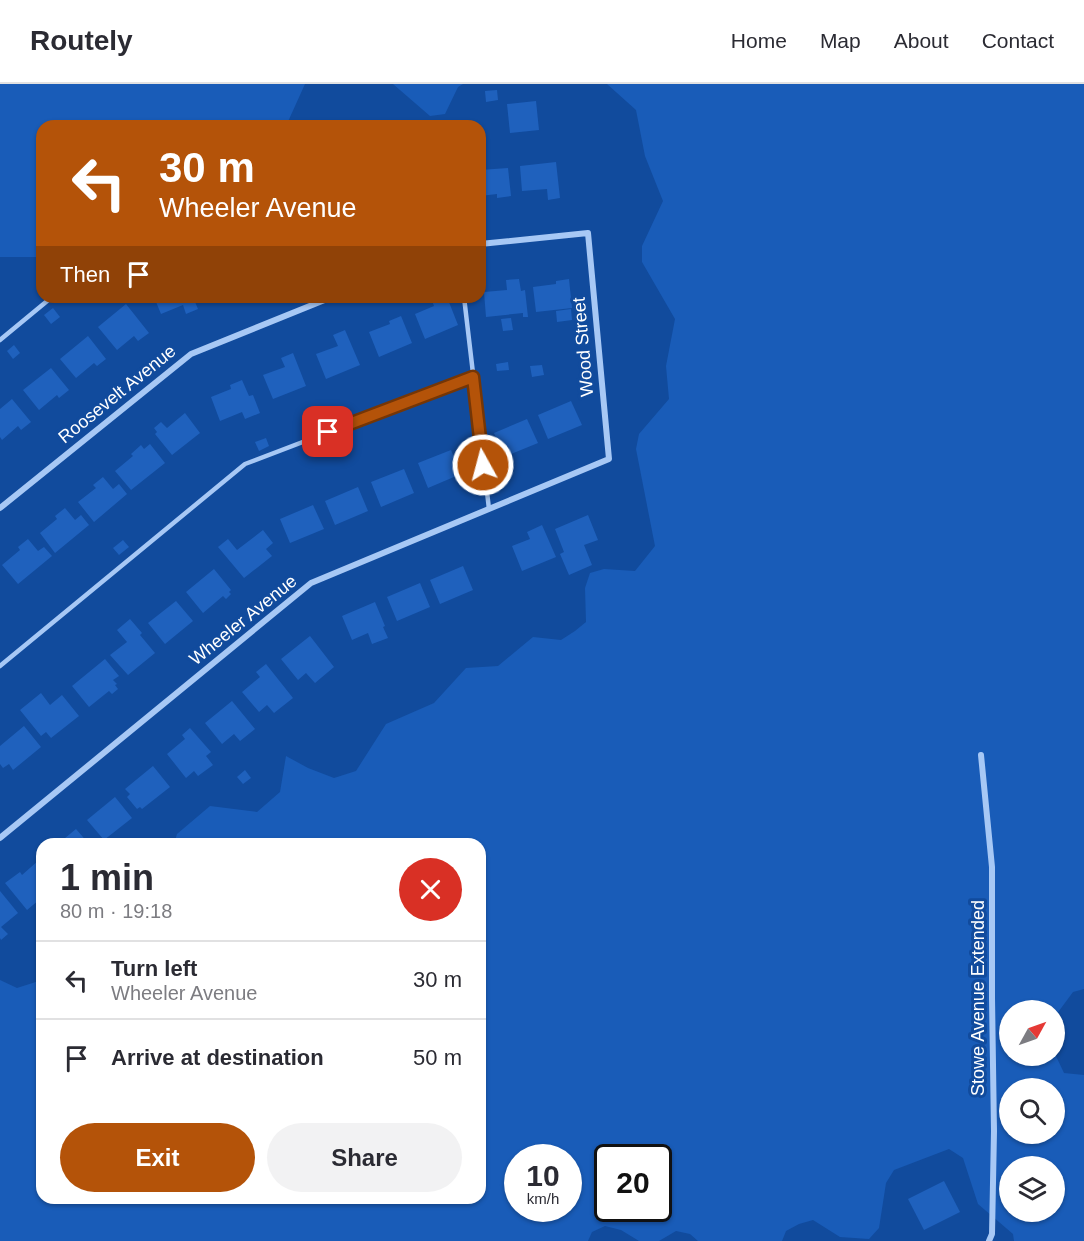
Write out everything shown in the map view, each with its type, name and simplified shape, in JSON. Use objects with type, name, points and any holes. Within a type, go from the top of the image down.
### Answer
[{"type":"street","name":"Wood Street","points":[[486,243],[588,233],[609,459]]},
{"type":"street","name":"Roosevelt Avenue","points":[[0,508],[191,354],[317,303]]},
{"type":"street","name":"Wheeler Avenue","points":[[0,838],[311,583],[609,459]]},
{"type":"street","name":"Stowe Avenue Extended","points":[[981,755],[992,867],[994,1131],[992,1234],[989,1241]]},
{"type":"lane","points":[[0,340],[45,303]]},
{"type":"lane","points":[[465,303],[489,509]]},
{"type":"lane","points":[[0,666],[245,464],[473,377]]},
{"type":"shaded area","points":[[0,84],[305,84],[289,120],[36,120],[36,257],[0,257]]},
{"type":"shaded area","points":[[393,84],[463,84],[458,87],[445,114],[430,116]]},
{"type":"shaded area","points":[[607,84],[1084,84],[1084,989],[1073,992],[1065,1003],[1065,1000],[999,1000],[999,1066],[1061,1066],[1064,1073],[1084,1075],[1084,1241],[1014,1241],[1013,1234],[999,1222],[978,1204],[963,1158],[949,1149],[894,1170],[886,1183],[879,1228],[869,1239],[840,1237],[813,1220],[786,1231],[782,1241],[698,1241],[690,1234],[676,1231],[659,1241],[639,1241],[621,1230],[605,1226],[592,1232],[588,1241],[0,1241],[0,980],[17,988],[36,982],[36,1204],[486,1204],[486,838],[176,838],[177,834],[210,806],[257,812],[280,792],[286,756],[334,778],[356,771],[386,724],[434,703],[466,668],[498,666],[533,637],[561,640],[575,631],[586,622],[585,588],[590,573],[604,569],[635,571],[655,546],[636,449],[639,434],[669,399],[666,366],[675,319],[642,262],[642,246],[663,201],[645,156],[636,110]]},
{"type":"building","points":[[497,90],[498,100],[486,102],[485,91]]},
{"type":"building","points":[[536,101],[539,130],[510,133],[507,104]]},
{"type":"building","points":[[556,162],[560,198],[548,200],[547,189],[522,191],[520,166]]},
{"type":"building","points":[[508,168],[511,196],[497,198],[497,194],[486,195],[486,170]]},
{"type":"building","points":[[519,279],[521,291],[525,290],[528,317],[523,317],[523,313],[486,317],[486,292],[507,290],[506,280]]},
{"type":"building","points":[[569,279],[572,308],[536,312],[533,287],[556,284],[556,281]]},
{"type":"building","points":[[156,303],[196,303],[198,309],[186,314],[183,305],[161,314]]},
{"type":"building","points":[[433,303],[449,303],[458,325],[425,339],[415,314],[434,306]]},
{"type":"building","points":[[126,304],[149,333],[138,341],[134,336],[117,350],[98,327]]},
{"type":"building","points":[[53,308],[60,317],[51,324],[44,315]]},
{"type":"building","points":[[571,309],[572,320],[557,322],[556,311]]},
{"type":"building","points":[[401,316],[412,343],[379,357],[369,332],[390,324],[389,321]]},
{"type":"building","points":[[511,318],[513,330],[503,331],[501,319]]},
{"type":"building","points":[[345,330],[360,365],[326,379],[316,354],[338,346],[333,335]]},
{"type":"building","points":[[88,336],[106,359],[97,366],[94,363],[76,378],[60,359]]},
{"type":"building","points":[[14,345],[20,353],[13,359],[7,351]]},
{"type":"building","points":[[293,353],[306,386],[273,399],[263,375],[285,367],[281,358]]},
{"type":"building","points":[[508,362],[509,370],[497,371],[496,364]]},
{"type":"building","points":[[542,365],[544,375],[532,377],[530,366]]},
{"type":"building","points":[[51,368],[69,390],[59,398],[57,395],[39,410],[23,390]]},
{"type":"building","points":[[242,380],[249,396],[253,395],[260,413],[245,419],[242,412],[220,421],[211,397],[231,389],[230,385]]},
{"type":"building","points":[[12,399],[31,422],[21,430],[18,426],[2,440],[0,437],[0,409]]},
{"type":"building","points":[[571,401],[582,425],[548,439],[538,415]]},
{"type":"building","points":[[185,413],[200,433],[172,455],[155,434],[157,432],[154,428],[161,422],[167,428]]},
{"type":"building","points":[[527,419],[538,443],[504,457],[494,433]]},
{"type":"building","points":[[266,438],[269,446],[259,451],[255,442]]},
{"type":"building","points":[[150,444],[165,463],[131,490],[115,471],[133,456],[131,454],[141,445],[144,449]]},
{"type":"building","points":[[451,450],[461,474],[428,488],[418,463]]},
{"type":"building","points":[[404,469],[414,493],[381,507],[371,482]]},
{"type":"building","points":[[103,477],[113,489],[119,484],[127,494],[94,522],[78,502],[96,488],[93,485]]},
{"type":"building","points":[[358,487],[368,511],[335,525],[325,501]]},
{"type":"building","points":[[313,505],[324,529],[290,543],[280,519]]},
{"type":"building","points":[[65,508],[75,520],[81,515],[89,525],[55,553],[40,533],[57,519],[55,516]]},
{"type":"building","points":[[588,515],[598,540],[584,545],[592,565],[569,575],[560,554],[564,552],[555,529]]},
{"type":"building","points":[[542,525],[556,557],[522,571],[512,546],[530,539],[527,532]]},
{"type":"building","points":[[263,530],[273,543],[266,549],[272,556],[244,578],[218,547],[228,539],[237,550]]},
{"type":"building","points":[[28,539],[38,551],[44,547],[52,556],[18,584],[2,565],[20,550],[18,547]]},
{"type":"building","points":[[123,540],[129,547],[119,555],[113,548]]},
{"type":"building","points":[[463,566],[473,590],[440,604],[430,580]]},
{"type":"building","points":[[214,569],[231,590],[229,592],[231,594],[226,599],[223,596],[203,613],[186,592]]},
{"type":"building","points":[[420,583],[430,607],[397,621],[387,597]]},
{"type":"building","points":[[176,601],[193,621],[165,644],[148,623]]},
{"type":"building","points":[[375,602],[388,638],[372,644],[368,633],[352,640],[342,616]]},
{"type":"building","points":[[130,619],[155,653],[128,675],[110,655],[127,642],[117,630]]},
{"type":"building","points":[[310,636],[334,667],[315,683],[306,673],[298,680],[281,659]]},
{"type":"building","points":[[105,659],[119,676],[113,680],[118,689],[112,694],[109,691],[89,707],[72,686]]},
{"type":"building","points":[[266,664],[293,698],[274,713],[267,705],[259,712],[242,692],[260,677],[256,672]]},
{"type":"building","points":[[41,693],[50,705],[62,695],[79,716],[51,738],[46,732],[41,736],[20,710]]},
{"type":"building","points":[[232,701],[255,729],[240,741],[234,734],[222,744],[205,723]]},
{"type":"building","points":[[24,726],[41,747],[13,770],[9,764],[3,768],[0,764],[0,746]]},
{"type":"building","points":[[190,728],[211,752],[206,756],[213,765],[198,776],[194,771],[186,778],[167,754],[185,739],[182,735]]},
{"type":"building","points":[[153,766],[170,787],[142,809],[140,807],[137,809],[127,797],[130,794],[125,789]]},
{"type":"building","points":[[245,770],[251,778],[243,784],[237,777]]},
{"type":"building","points":[[115,797],[132,818],[107,838],[102,838],[87,820]]},
{"type":"building","points":[[76,829],[84,838],[65,838]]},
{"type":"building","points":[[36,863],[36,902],[27,910],[5,883],[20,872],[22,875]]},
{"type":"building","points":[[0,891],[18,913],[1,927],[8,934],[1,940],[0,938]]},
{"type":"building","points":[[944,1181],[960,1212],[924,1230],[908,1199]]},
{"type":"route","points":[[328,432],[473,377],[483,465]]}]
